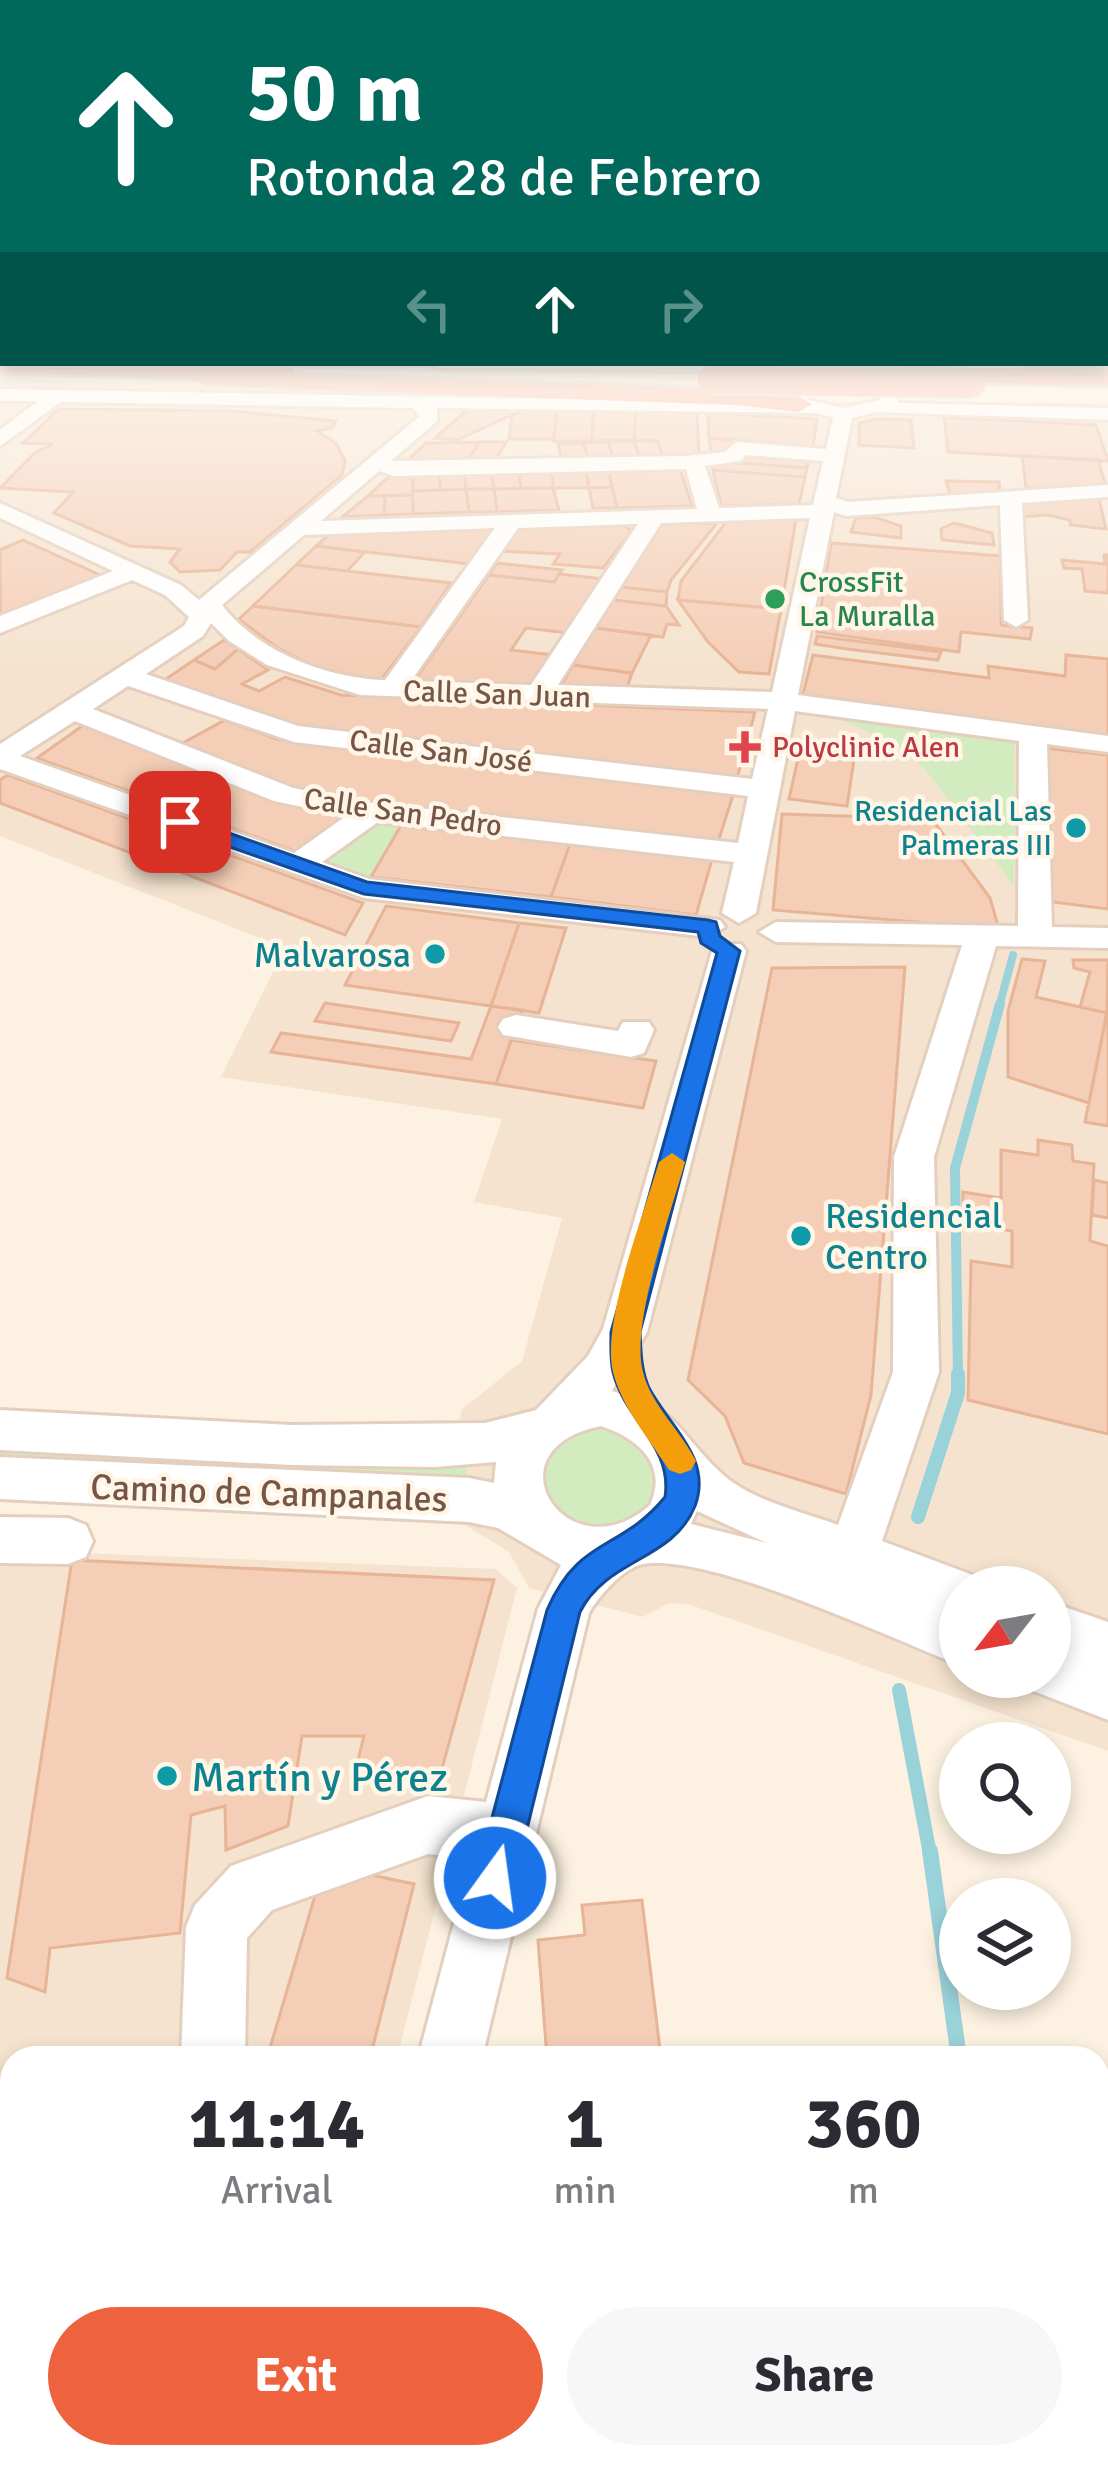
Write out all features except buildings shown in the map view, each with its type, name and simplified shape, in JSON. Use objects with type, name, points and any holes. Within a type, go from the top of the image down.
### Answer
[{"type":"street","points":[[0,758],[209,618],[232,584],[379,463],[400,438]]},
{"type":"street","points":[[564,1610],[558,1576],[537,1524],[521,1500],[517,1476],[522,1453],[604,1369],[625,1332],[725,930],[750,854],[837,438]]},
{"type":"street","points":[[379,463],[394,470],[686,462],[734,457],[736,448],[832,456]]},
{"type":"street","points":[[686,462],[695,466],[710,514]]},
{"type":"street","points":[[303,528],[824,506],[846,509],[1108,491]]},
{"type":"street","points":[[1011,499],[1016,620]]},
{"type":"street","name":"Calle San Juan","points":[[0,510],[173,590],[209,618],[311,674],[392,690],[784,701],[1108,743]]},
{"type":"street","points":[[538,695],[654,516]]},
{"type":"street","points":[[392,690],[512,521]]},
{"type":"street","points":[[0,539],[34,526]]},
{"type":"street","points":[[0,625],[133,571]]},
{"type":"street","points":[[173,590],[232,584]]},
{"type":"street","name":"Calle San José","points":[[126,676],[294,734],[764,789]]},
{"type":"street","name":"Calle San Pedro","points":[[72,710],[285,795],[372,812],[750,854]]},
{"type":"street","points":[[1034,735],[1035,936]]},
{"type":"street","points":[[0,758],[364,888],[725,930],[762,918],[776,932],[1108,938]]},
{"type":"street","points":[[299,864],[372,812]]},
{"type":"street","points":[[851,1555],[916,1372],[914,1157],[982,937]]},
{"type":"street","points":[[516,1028],[632,1045],[636,1030]]},
{"type":"street","points":[[625,1332],[628,1371],[638,1397],[703,1488],[734,1508],[939,1586]]},
{"type":"street","points":[[453,2046],[564,1610],[578,1582],[668,1522],[680,1502],[683,1480],[672,1445],[646,1420],[601,1407],[545,1425]]},
{"type":"street","name":"Camino de Campanales","points":[[0,1430],[193,1444],[395,1447],[496,1444],[545,1425]]},
{"type":"street","name":"Camino de Campanales","points":[[0,1478],[470,1499],[506,1508],[537,1524]]},
{"type":"street","points":[[537,1524],[571,1546],[678,1543],[754,1563],[939,1632]]},
{"type":"street","points":[[0,1540],[68,1541]]},
{"type":"street","points":[[1071,1634],[1108,1647]]},
{"type":"street","points":[[1071,1680],[1108,1693]]},
{"type":"street","points":[[213,2046],[217,1927],[252,1887],[428,1825],[506,1834]]},
{"type":"shaded area","points":[[0,438],[1108,438],[1108,1751],[1071,1738],[1071,1722],[1025,1722],[957,1698],[1071,1698],[1071,1566],[939,1566],[939,1692],[691,1605],[669,1603],[643,1617],[529,1588],[509,1552],[454,1518],[461,1410],[522,1361],[562,1218],[474,1202],[502,1119],[221,1077],[285,948],[0,836]]},
{"type":"shaded area","points":[[0,1550],[496,1569],[517,1588],[400,2046],[0,2046]]},
{"type":"green space","points":[[827,713],[1015,740],[1014,886],[924,768],[900,747]]},
{"type":"green space","points":[[371,818],[403,822],[371,877],[321,861]]},
{"type":"green space","points":[[590,1427],[633,1439],[661,1473],[653,1506],[623,1528],[582,1528],[550,1506],[542,1490],[546,1456],[557,1442]]},
{"type":"green space","points":[[0,1449],[180,1463],[467,1465],[466,1480],[0,1462]]},
{"type":"waterway","points":[[999,1007],[1013,955]]},
{"type":"waterway","points":[[958,1377],[955,1168],[1000,1004]]},
{"type":"waterway","points":[[918,1517],[958,1393],[958,1377]]},
{"type":"waterway","points":[[899,1690],[930,1854]]},
{"type":"waterway","points":[[930,1851],[957,2046]]},
{"type":"slow traffic","points":[[672,1162],[625,1332],[628,1371],[638,1397],[680,1461]]},
{"type":"place","name":"CrossFit La Muralla","points":[[775,599]]},
{"type":"place","name":"Polyclinic Alen","points":[[745,747]]},
{"type":"place","name":"Residencial Las Palmeras III","points":[[1076,828]]},
{"type":"place","name":"Malvarosa","points":[[435,954]]},
{"type":"place","name":"Residencial Centro","points":[[801,1236]]},
{"type":"place","name":"Martín y Pérez","points":[[167,1776]]},
{"type":"route","points":[[180,822],[364,888],[708,927],[715,945],[729,951],[625,1332],[628,1371],[638,1397],[679,1456],[680,1502],[654,1535],[595,1565],[578,1582],[564,1610],[495,1878]]}]
